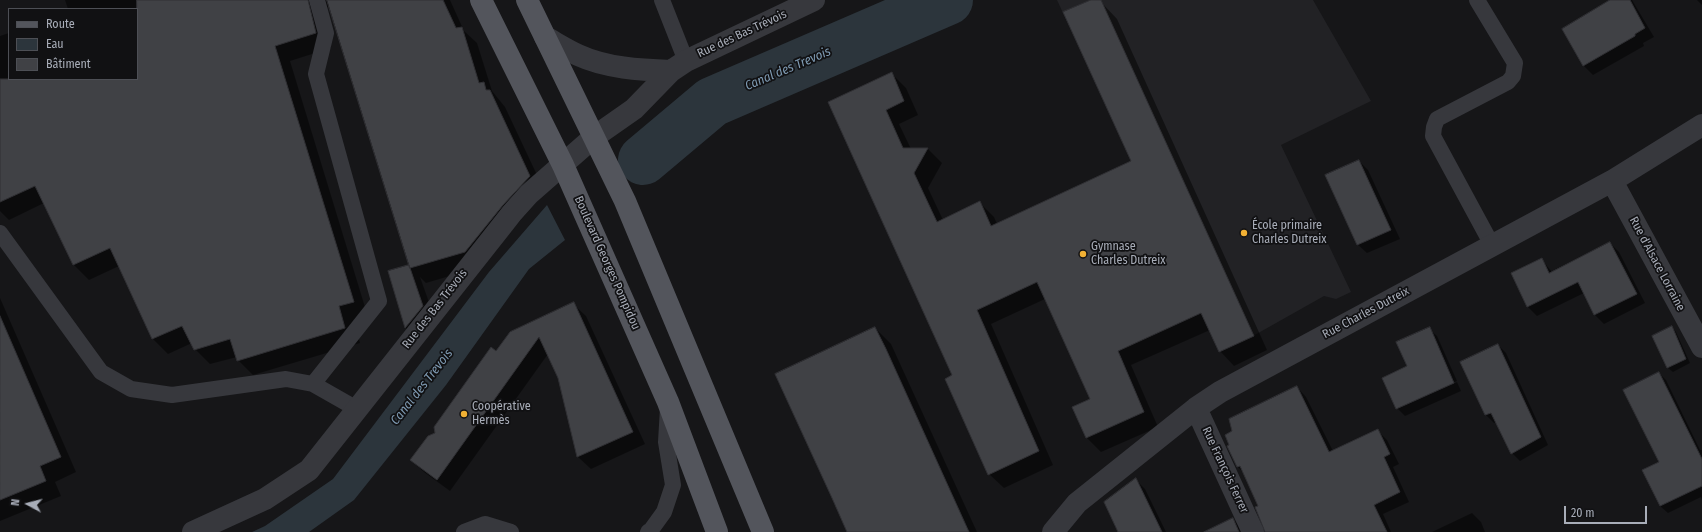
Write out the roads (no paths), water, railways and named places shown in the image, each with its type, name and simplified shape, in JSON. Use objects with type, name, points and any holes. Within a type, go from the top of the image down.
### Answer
[{"type":"main road","name":"Boulevard Georges Pompidou","points":[[481,0],[563,165],[668,402],[717,532]]},
{"type":"main road","points":[[527,0],[625,201],[762,532]]},
{"type":"street","name":"Rue des Bas Trévois","points":[[193,532],[265,499],[309,470],[528,194],[594,137],[634,109],[678,66],[814,0]]},
{"type":"street","name":"Rue des Bas Trévois","points":[[546,37],[577,55],[590,60],[637,70],[678,66]]},
{"type":"street","name":"Rue Charles Dutreix","points":[[1053,532],[1077,502],[1196,408],[1227,388],[1612,181],[1702,125]]},
{"type":"street","name":"Rue d'Alsace Lorraine","points":[[1612,181],[1702,347]]},
{"type":"street","name":"Rue François Ferrer","points":[[1196,408],[1253,532]]},
{"type":"lane","points":[[313,384],[379,301],[316,74],[326,33],[317,0]]},
{"type":"lane","points":[[662,0],[678,66]]},
{"type":"lane","points":[[1477,0],[1515,63],[1513,76],[1508,82],[1437,119],[1432,136],[1492,245]]},
{"type":"lane","points":[[0,233],[101,372],[131,389],[172,395],[286,379],[313,384],[357,409]]},
{"type":"lane","points":[[648,532],[664,512],[673,485],[666,442],[668,402]]},
{"type":"lane","points":[[464,532],[485,524],[511,532]]},
{"type":"water","points":[[547,205],[565,240],[529,269],[446,385],[354,500],[309,532],[252,532],[265,526],[333,479],[489,272]]},
{"type":"waterway","name":"Canal des Trevois","points":[[643,160],[712,102],[948,0]]},
{"type":"place","name":"École primaire Charles Dutreix","points":[[1244,233]]},
{"type":"place","name":"Gymnase Charles Dutreix","points":[[1083,254]]},
{"type":"place","name":"Coopérative Hermès","points":[[464,414]]}]
